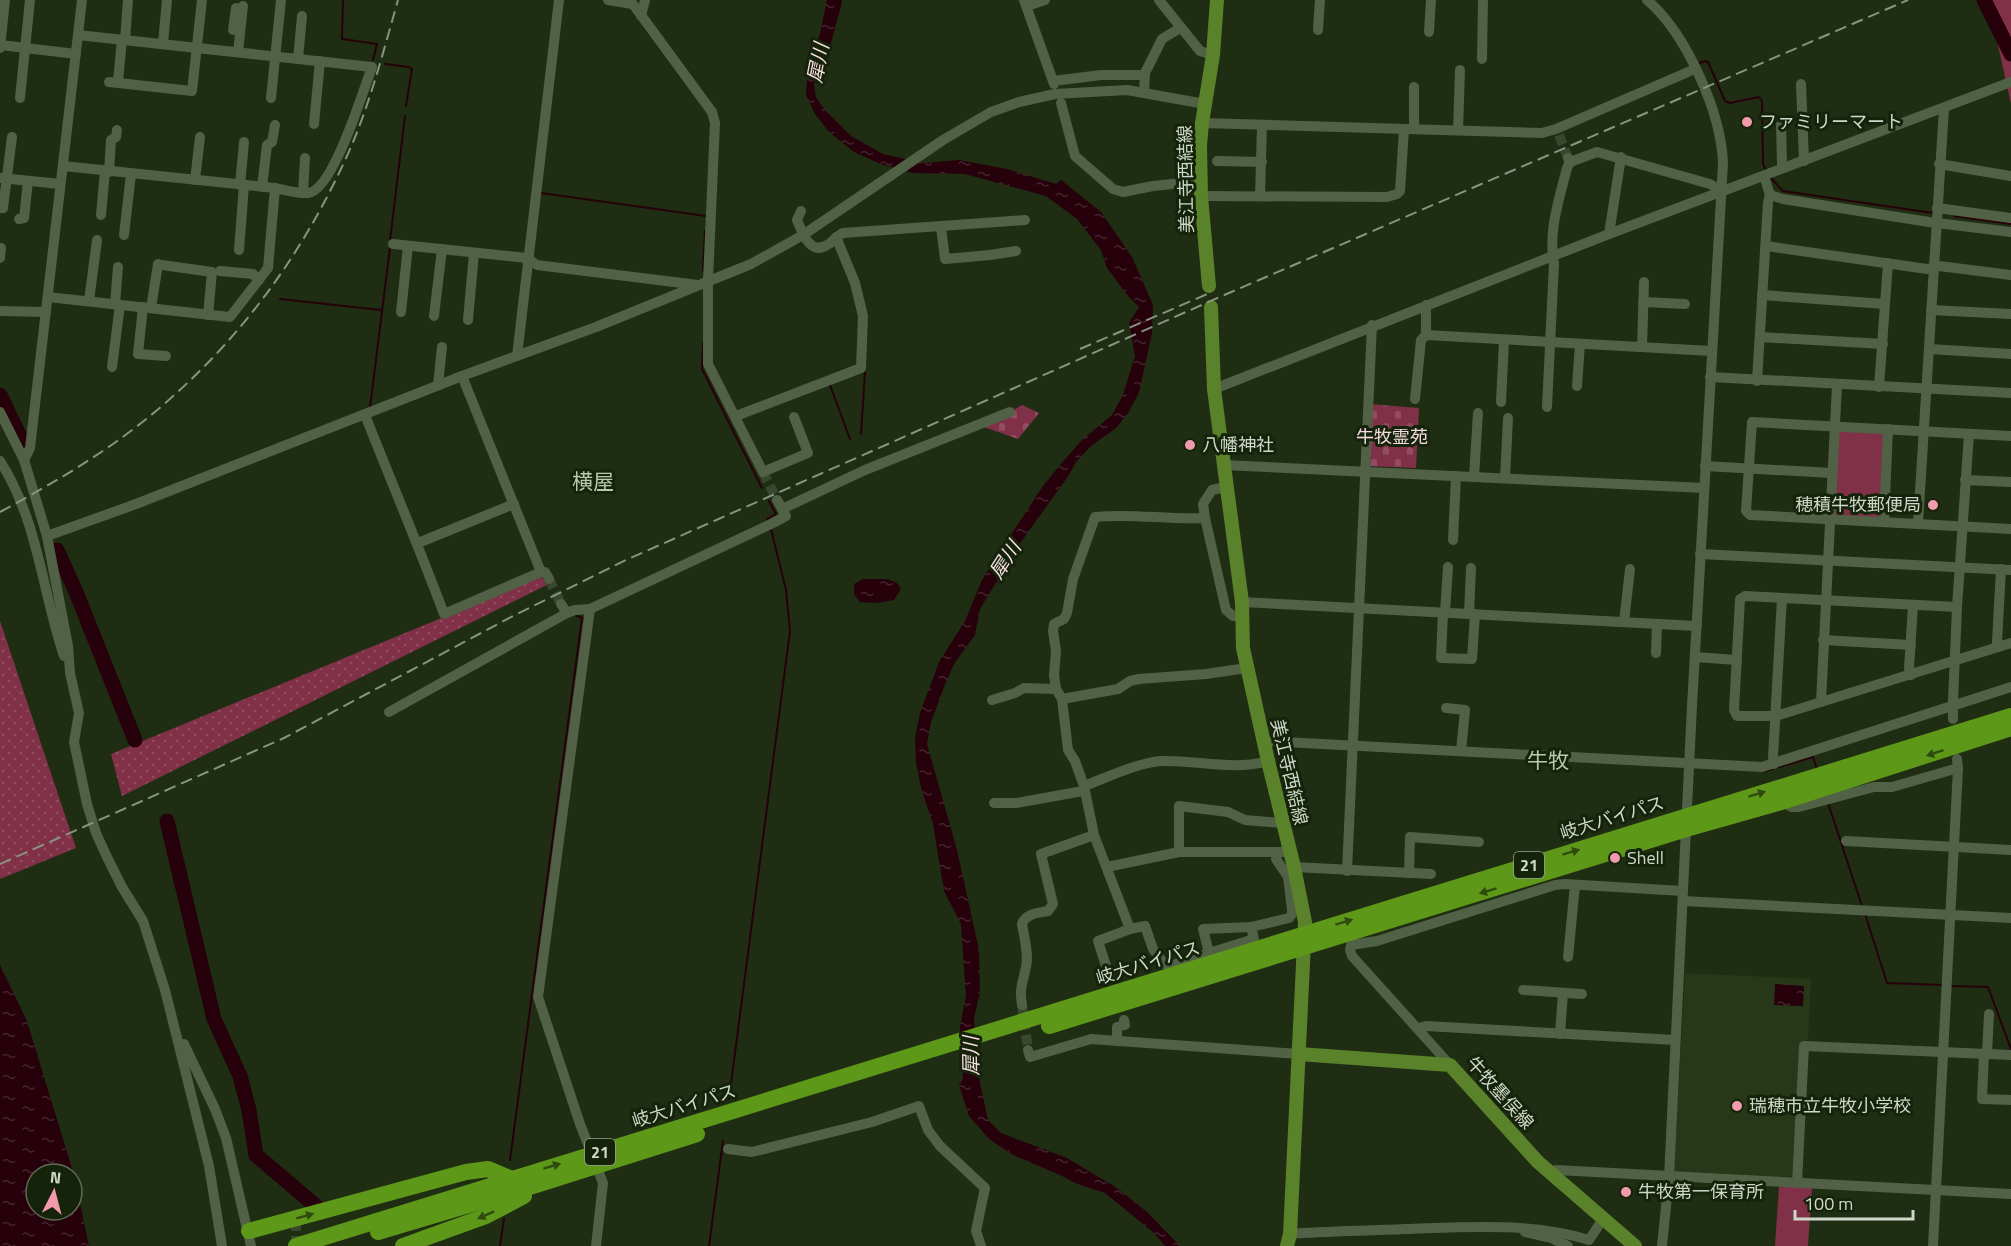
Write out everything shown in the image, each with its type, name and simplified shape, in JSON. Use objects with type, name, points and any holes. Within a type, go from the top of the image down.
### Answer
[{"type":"highway","name":"岐大バイパス","points":[[296,1246],[512,1179],[594,1160],[1050,1020],[1686,822],[2011,716]]},
{"type":"highway","name":"岐大バイパス","points":[[1686,822],[1785,801],[2011,728]]},
{"type":"highway","name":"岐大バイパス","points":[[333,1246],[536,1185],[594,1160]]},
{"type":"highway","points":[[250,1239],[466,1172],[488,1169],[512,1179]]},
{"type":"highway","points":[[403,1246],[486,1216],[528,1195],[536,1185]]},
{"type":"main road","name":"美江寺西結線","points":[[1209,286],[1201,196],[1200,146],[1213,55],[1216,0]]},
{"type":"main road","name":"美江寺西結線","points":[[1211,307],[1214,389],[1242,602],[1243,648],[1282,823],[1283,852],[1294,867],[1305,922],[1288,1240]]},
{"type":"main road","name":"牛牧墨俣線","points":[[1299,1054],[1450,1065],[1538,1161],[1635,1246]]},
{"type":"street","points":[[5,0],[0,46],[75,54]]},
{"type":"street","points":[[20,98],[30,0]]},
{"type":"street","points":[[24,460],[30,448],[82,0]]},
{"type":"street","points":[[128,0],[123,40],[114,82],[192,91],[202,0]]},
{"type":"street","points":[[163,44],[167,0]]},
{"type":"street","points":[[271,98],[281,0]]},
{"type":"street","points":[[517,356],[559,0]]},
{"type":"street","points":[[608,0],[631,2],[712,112],[715,123],[703,283],[708,364],[763,472],[808,453],[794,417]]},
{"type":"street","points":[[641,16],[645,0]]},
{"type":"street","points":[[1045,0],[1025,3],[1054,82],[1101,75],[1145,75]]},
{"type":"street","points":[[1159,0],[1200,51],[1213,55]]},
{"type":"street","points":[[1318,30],[1320,0]]},
{"type":"street","points":[[1429,32],[1431,0]]},
{"type":"street","points":[[1482,59],[1483,0]]},
{"type":"street","points":[[1647,0],[1662,13],[1695,69],[1717,120],[1722,143],[1722,191],[1700,554],[1669,1177],[1662,1246]]},
{"type":"street","points":[[234,52],[239,7]]},
{"type":"street","points":[[301,59],[305,17]]},
{"type":"street","points":[[1144,93],[1145,75],[1162,39],[1180,28]]},
{"type":"street","points":[[63,166],[308,193],[319,189],[330,175],[356,114],[372,67],[78,34]]},
{"type":"street","points":[[314,124],[320,61]]},
{"type":"street","points":[[1202,123],[1557,132],[1695,69]]},
{"type":"street","points":[[1458,130],[1460,70]]},
{"type":"street","points":[[1214,389],[1372,325],[2011,82]]},
{"type":"street","points":[[1801,84],[1804,161]]},
{"type":"street","points":[[1201,196],[1387,197],[1397,194],[1400,191],[1414,87]]},
{"type":"street","points":[[47,536],[136,504],[462,376],[669,298],[750,264],[803,235],[943,140],[991,112],[1019,102],[1054,94],[1127,90],[1205,104]]},
{"type":"street","points":[[1061,103],[1075,156],[1113,189],[1123,192],[1201,181]]},
{"type":"street","points":[[1918,523],[1944,108]]},
{"type":"street","points":[[1260,196],[1262,124]]},
{"type":"street","points":[[262,187],[267,145],[272,142],[275,125]]},
{"type":"street","points":[[1781,125],[1783,168]]},
{"type":"street","points":[[101,215],[111,140],[116,137],[117,130]]},
{"type":"street","points":[[0,208],[3,208],[15,137]]},
{"type":"street","points":[[195,180],[200,137]]},
{"type":"street","points":[[239,250],[244,142]]},
{"type":"street","points":[[1547,407],[1554,264],[1551,246],[1555,215],[1569,160],[1597,152],[1710,184],[1722,191]]},
{"type":"street","points":[[303,192],[305,158]]},
{"type":"street","points":[[1609,234],[1621,158]]},
{"type":"street","points":[[1216,161],[1262,162]]},
{"type":"street","points":[[1939,164],[2011,176]]},
{"type":"street","points":[[124,236],[131,174]]},
{"type":"street","points":[[1757,381],[1770,195],[1764,176]]},
{"type":"street","points":[[7,179],[60,184]]},
{"type":"street","points":[[19,219],[24,218],[28,181]]},
{"type":"street","points":[[48,297],[230,317],[268,268],[275,188]]},
{"type":"street","points":[[1770,195],[1935,223],[2011,232]]},
{"type":"street","points":[[1937,208],[2011,218]]},
{"type":"street","points":[[801,211],[797,220],[803,235],[810,245],[817,248],[824,247],[843,233],[1025,220]]},
{"type":"street","points":[[941,227],[945,260],[1016,251]]},
{"type":"street","points":[[736,416],[861,368],[862,316],[855,284],[836,237]]},
{"type":"street","points":[[89,301],[97,240]]},
{"type":"street","points":[[393,244],[527,258],[537,265],[703,283]]},
{"type":"street","points":[[401,312],[408,246]]},
{"type":"street","points":[[1766,246],[1928,269],[1938,266],[2011,275]]},
{"type":"street","points":[[434,316],[441,249]]},
{"type":"street","points":[[468,320],[474,253]]},
{"type":"street","points":[[1880,387],[1888,263]]},
{"type":"street","points":[[166,356],[138,354],[147,308],[160,265],[212,272],[208,315]]},
{"type":"street","points":[[112,367],[118,267]]},
{"type":"street","points":[[220,271],[253,273],[259,280]]},
{"type":"street","points":[[1642,347],[1644,282]]},
{"type":"street","points":[[1762,296],[1885,304]]},
{"type":"street","points":[[1643,302],[1685,304]]},
{"type":"street","points":[[1415,399],[1421,340],[1426,335],[1428,311],[1426,305]]},
{"type":"street","points":[[0,310],[46,312]]},
{"type":"street","points":[[1931,310],[2011,314]]},
{"type":"street","points":[[1347,871],[1372,325]]},
{"type":"street","points":[[1426,335],[1711,351]]},
{"type":"street","points":[[1760,337],[1882,344]]},
{"type":"street","points":[[1501,402],[1504,340]]},
{"type":"street","points":[[1577,386],[1580,344]]},
{"type":"street","points":[[438,386],[442,347]]},
{"type":"street","points":[[1929,349],[2011,354]]},
{"type":"street","points":[[365,415],[418,543],[444,614],[545,575],[462,376]]},
{"type":"street","points":[[1710,377],[2011,393]]},
{"type":"street","points":[[1821,702],[1837,385]]},
{"type":"street","points":[[0,412],[24,460],[47,536],[68,646],[70,673]]},
{"type":"street","points":[[389,712],[564,609],[590,609],[773,523],[786,516],[779,504],[1010,412]]},
{"type":"street","points":[[1474,477],[1478,413]]},
{"type":"street","points":[[1505,478],[1508,418]]},
{"type":"street","points":[[2011,436],[1752,422],[1746,511],[1750,515],[2011,529]]},
{"type":"street","points":[[1884,521],[1888,429]]},
{"type":"street","points":[[1953,719],[1969,434]]},
{"type":"street","points":[[0,461],[25,508],[70,673],[79,712],[74,742],[96,834],[122,887],[143,921],[175,1025],[209,1166],[222,1246]]},
{"type":"street","points":[[1223,465],[1704,488]]},
{"type":"street","points":[[1705,466],[1832,473]]},
{"type":"street","points":[[1453,540],[1456,476]]},
{"type":"street","points":[[1965,480],[2011,482]]},
{"type":"street","points":[[1226,487],[1212,490],[1203,504],[1204,518],[1226,610],[1233,616],[1242,616]]},
{"type":"street","points":[[418,543],[514,504]]},
{"type":"street","points":[[1130,929],[1094,835],[1084,789],[1075,761],[1068,750],[1062,699],[1056,689],[1054,675],[1056,651],[1054,624],[1064,619],[1067,613],[1073,579],[1095,517],[1115,515],[1204,518]]},
{"type":"street","points":[[1700,554],[2006,570],[1998,647]]},
{"type":"street","points":[[1448,567],[1441,658],[1472,659],[1471,568]]},
{"type":"street","points":[[1624,622],[1630,569]]},
{"type":"street","points":[[1958,608],[1744,596],[1740,599],[1734,710],[1737,716],[1776,716],[2011,643]]},
{"type":"street","points":[[1774,764],[1782,598]]},
{"type":"street","points":[[1242,602],[1697,626]]},
{"type":"street","points":[[1911,675],[1909,669],[1913,605]]},
{"type":"street","points":[[590,609],[538,997],[603,1183],[596,1246]]},
{"type":"street","points":[[1656,624],[1656,653]]},
{"type":"street","points":[[1824,640],[1911,645]]},
{"type":"street","points":[[1695,657],[1737,660]]},
{"type":"street","points":[[1062,699],[1118,689],[1130,681],[1139,679],[1206,674],[1247,668]]},
{"type":"street","points":[[1263,741],[1762,767],[2011,687]]},
{"type":"street","points":[[992,700],[1024,688],[1056,689]]},
{"type":"street","points":[[1446,708],[1465,710],[1461,751]]},
{"type":"street","points":[[994,803],[1016,803],[1084,789],[1123,771],[1161,761],[1215,765],[1258,764],[1268,761]]},
{"type":"street","points":[[1785,801],[1791,807],[1799,807],[1874,787],[1892,787],[1957,764],[1933,1246]]},
{"type":"street","points":[[1179,852],[1179,806],[1228,812],[1245,820],[1282,823]]},
{"type":"street","points":[[1022,1005],[1021,983],[1026,969],[1023,920],[1027,916],[1048,911],[1053,904],[1041,854],[1094,835]]},
{"type":"street","points":[[1409,873],[1410,837],[1479,842]]},
{"type":"street","points":[[1846,841],[2011,850]]},
{"type":"street","points":[[1107,867],[1179,852],[1228,850],[1283,852]]},
{"type":"street","points":[[1209,953],[1203,929],[1251,927],[1278,922],[1292,914],[1288,877],[1276,859],[1283,852]]},
{"type":"street","points":[[1294,867],[1431,874]]},
{"type":"street","points":[[1450,1065],[1352,956],[1351,945],[1377,941],[1555,885],[1864,910],[2011,918]]},
{"type":"street","points":[[1567,955],[1575,885]]},
{"type":"street","points":[[1110,978],[1098,941],[1130,929],[1145,926],[1153,949],[1164,964],[1173,964],[1254,939],[1251,927]]},
{"type":"street","points":[[1523,990],[1582,994]]},
{"type":"street","points":[[1560,1034],[1563,993]]},
{"type":"street","points":[[1989,1014],[1982,1099],[2011,1100]]},
{"type":"street","points":[[1117,1041],[1117,1028],[1125,1025],[1124,1020]]},
{"type":"street","points":[[175,1025],[215,1109],[226,1138],[250,1239]]},
{"type":"street","points":[[1418,1028],[1426,1026],[1675,1040]]},
{"type":"street","points":[[1028,1050],[1030,1057],[1091,1039],[1299,1054]]},
{"type":"street","points":[[1797,1183],[1804,1046],[2010,1057]]},
{"type":"street","points":[[728,1149],[752,1152],[872,1122],[919,1106],[928,1130],[940,1146],[985,1188],[976,1231],[981,1246]]},
{"type":"street","points":[[1551,1173],[1556,1170],[2011,1194]]},
{"type":"street","points":[[1288,1240],[1474,1227],[1519,1230],[1535,1228],[1588,1240],[1603,1220]]},
{"type":"street","points":[[1519,1230],[1551,1238],[1568,1246]]},
{"type":"shaded area","name":"瑞穂市立牛牧小学校","points":[[1685,973],[1811,979],[1808,1040],[1800,1042],[1792,1177],[1674,1171]]},
{"type":"green space","points":[[1988,0],[2011,0],[2011,104]]},
{"type":"green space","name":"牛牧霊苑","points":[[1369,404],[1419,408],[1416,468],[1367,466]]},
{"type":"green space","points":[[1022,405],[1039,413],[1018,439],[984,427]]},
{"type":"green space","points":[[1838,432],[1883,433],[1881,514],[1878,518],[1836,515],[1834,512]]},
{"type":"green space","points":[[541,577],[547,585],[122,796],[111,754]]},
{"type":"green space","points":[[0,621],[76,848],[0,879]]},
{"type":"green space","points":[[1779,1186],[1812,1188],[1808,1246],[1775,1246]]},
{"type":"water","name":"犀川","points":[[827,0],[842,0],[842,2],[827,58],[814,84],[816,97],[824,109],[851,136],[883,154],[924,163],[959,160],[1007,169],[1056,184],[1061,180],[1101,212],[1132,257],[1153,305],[1152,333],[1139,392],[1129,412],[1116,428],[1091,446],[1076,462],[1021,542],[980,609],[975,635],[954,664],[946,682],[931,722],[927,744],[957,850],[979,950],[980,993],[974,1018],[978,1073],[988,1120],[1001,1133],[1067,1158],[1117,1188],[1147,1212],[1180,1246],[1165,1246],[1154,1233],[1105,1193],[1075,1183],[1013,1155],[989,1139],[969,1116],[959,1085],[963,1079],[960,1027],[966,995],[961,924],[944,891],[933,824],[921,788],[916,762],[915,737],[920,713],[939,662],[965,621],[982,580],[1043,486],[1082,440],[1112,415],[1123,395],[1135,356],[1129,323],[1139,307],[1107,268],[1101,250],[1077,219],[1046,196],[965,174],[913,173],[881,164],[854,152],[829,132],[815,114],[806,95],[808,70],[820,34]]},
{"type":"water","points":[[863,579],[887,579],[897,583],[901,589],[894,600],[877,603],[860,602],[854,594],[854,584]]},
{"type":"water","points":[[0,965],[27,1021],[70,1162],[24,1162],[24,1222],[84,1222],[89,1246],[0,1246]]},
{"type":"water","points":[[1775,984],[1804,986],[1803,1006],[1774,1005]]},
{"type":"waterway","points":[[343,0],[342,39],[377,44],[373,60]]},
{"type":"waterway","points":[[1984,0],[2011,54]]},
{"type":"waterway","points":[[1697,64],[1708,62],[1725,101],[1730,103],[1759,97],[1762,101],[1763,164],[1767,172]]},
{"type":"waterway","points":[[385,64],[412,69],[406,106]]},
{"type":"waterway","points":[[390,241],[405,116]]},
{"type":"waterway","points":[[1770,177],[1783,191],[1933,213]]},
{"type":"waterway","points":[[541,193],[706,216]]},
{"type":"waterway","points":[[1954,216],[2011,224]]},
{"type":"waterway","points":[[703,271],[705,231]]},
{"type":"waterway","points":[[370,408],[390,247]]},
{"type":"waterway","points":[[280,299],[381,310]]},
{"type":"waterway","points":[[703,343],[702,369],[762,488]]},
{"type":"waterway","points":[[861,434],[865,372]]},
{"type":"waterway","points":[[830,385],[850,439]]},
{"type":"waterway","points":[[0,395],[23,443]]},
{"type":"waterway","points":[[768,521],[767,519],[776,514],[769,501]]},
{"type":"waterway","points":[[729,1099],[790,631],[786,590],[771,529]]},
{"type":"waterway","points":[[57,550],[135,740]]},
{"type":"waterway","points":[[510,1160],[582,618],[575,615]]},
{"type":"waterway","points":[[1765,771],[1813,757],[1817,769]]},
{"type":"waterway","points":[[1828,803],[1862,906]]},
{"type":"waterway","points":[[167,821],[214,1019],[240,1076],[249,1110],[256,1155],[317,1207]]},
{"type":"waterway","points":[[1865,914],[1887,983],[1944,985]]},
{"type":"waterway","points":[[1950,986],[1988,987],[2011,1049]]},
{"type":"waterway","points":[[709,1246],[723,1141]]},
{"type":"waterway","points":[[500,1246],[504,1219]]},
{"type":"tunnel","points":[[1559,135],[1568,158]]},
{"type":"tunnel","points":[[763,472],[777,500]]},
{"type":"tunnel","points":[[549,579],[561,604]]},
{"type":"tunnel","points":[[1022,1005],[1028,1050]]},
{"type":"tunnel","points":[[296,1213],[296,1246]]},
{"type":"railway","points":[[0,512],[74,469],[145,420],[209,361],[265,296],[312,224],[351,147],[371,93],[398,0]]},
{"type":"railway","points":[[0,864],[284,738],[513,616],[626,560],[1222,296],[1908,0]]},
{"type":"railway","points":[[1080,349],[1212,292]]},
{"type":"place","name":"ファミリーマート","points":[[1747,122]]},
{"type":"place","name":"八幡神社","points":[[1190,445]]},
{"type":"place","name":"穂積牛牧郵便局","points":[[1933,505]]},
{"type":"place","name":"Shell","points":[[1615,858]]},
{"type":"place","name":"瑞穂市立牛牧小学校","points":[[1737,1106]]},
{"type":"place","name":"牛牧第一保育所","points":[[1626,1192]]},
{"type":"district","name":"横屋","points":[[593,482]]},
{"type":"district","name":"牛牧","points":[[1548,761]]}]
